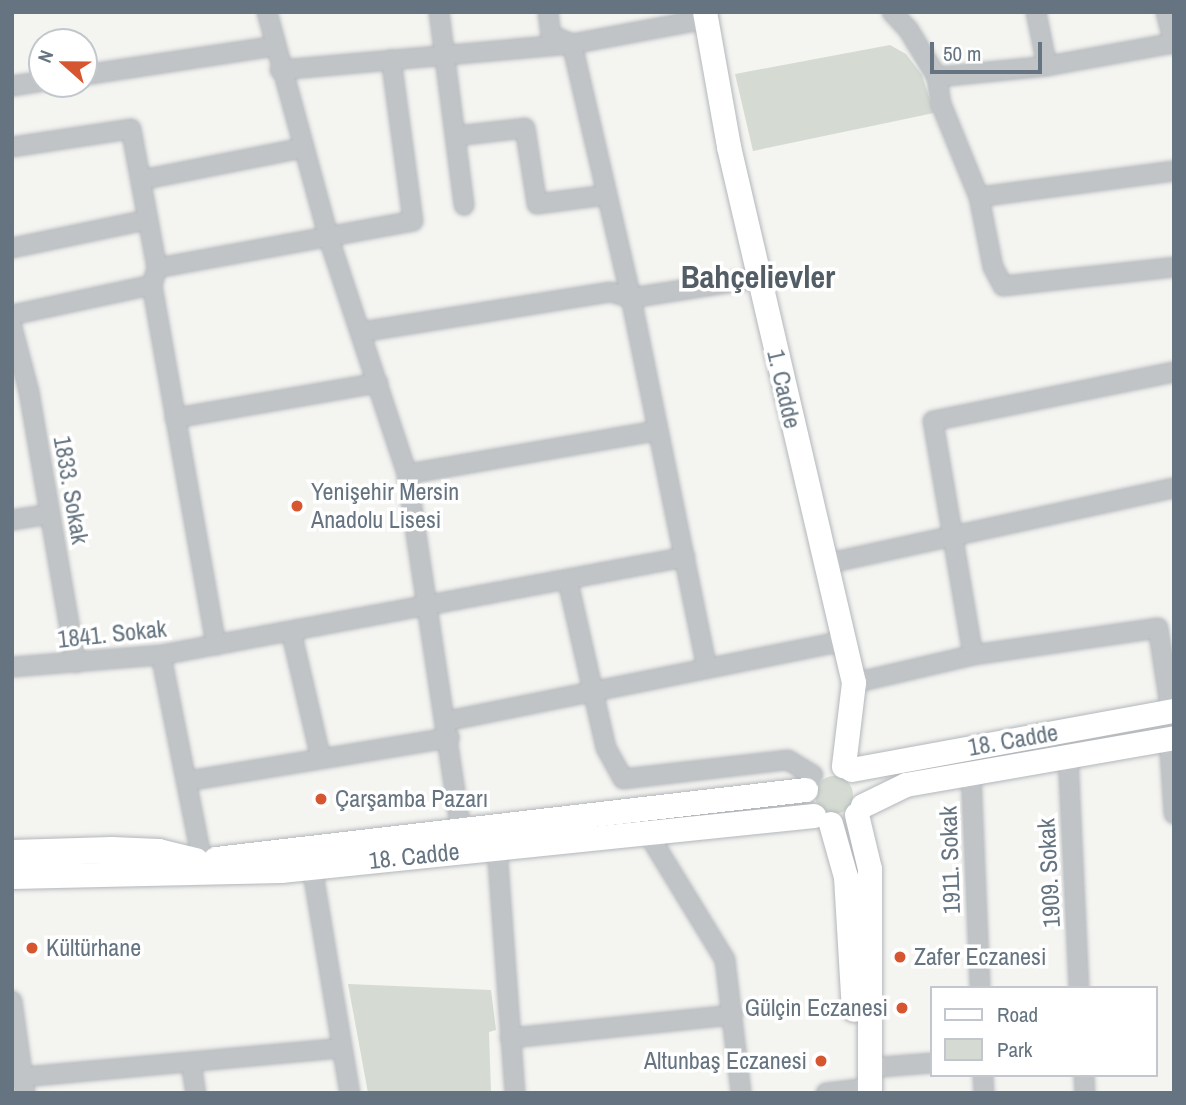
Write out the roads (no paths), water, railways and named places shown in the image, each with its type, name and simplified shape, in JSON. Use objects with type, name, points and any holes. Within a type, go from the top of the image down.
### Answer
[{"type":"main road","points":[[12,853],[112,850],[159,852],[199,861]]},
{"type":"street","points":[[267,12],[280,70],[329,239],[407,474],[425,606],[448,730],[461,830]]},
{"type":"street","points":[[439,12],[464,205]]},
{"type":"street","points":[[548,12],[551,34],[572,44]]},
{"type":"street","points":[[892,12],[908,29],[937,77],[941,104],[979,197],[993,267],[1003,286],[1174,267]]},
{"type":"street","points":[[1036,12],[1047,66]]},
{"type":"street","points":[[937,77],[1047,66],[1174,43],[1166,12]]},
{"type":"street","points":[[280,70],[572,44],[705,15]]},
{"type":"street","name":"1. Cadde","points":[[705,15],[759,278],[854,683],[848,768]]},
{"type":"street","points":[[572,44],[631,298],[707,668]]},
{"type":"street","points":[[98,73],[275,46]]},
{"type":"street","points":[[12,315],[155,276],[413,221],[391,59]]},
{"type":"street","points":[[12,147],[127,127],[131,129],[141,180],[175,418],[216,645]]},
{"type":"street","points":[[456,136],[525,128],[537,204],[606,195]]},
{"type":"street","points":[[141,180],[302,148]]},
{"type":"street","points":[[979,197],[1174,171]]},
{"type":"street","points":[[12,248],[146,220]]},
{"type":"street","points":[[361,332],[611,292],[631,298],[759,278]]},
{"type":"street","name":"1833. Sokak","points":[[12,327],[29,392],[76,663]]},
{"type":"street","points":[[973,655],[933,421],[1174,372]]},
{"type":"street","points":[[175,418],[379,383]]},
{"type":"street","points":[[407,474],[657,431]]},
{"type":"street","points":[[825,564],[1174,488]]},
{"type":"street","points":[[12,520],[50,514]]},
{"type":"street","name":"1841. Sokak","points":[[12,667],[161,655],[568,582],[685,557]]},
{"type":"street","points":[[568,582],[607,748],[623,779],[788,760],[809,782],[846,877],[864,1085]]},
{"type":"street","points":[[854,683],[973,655],[1158,628],[1172,711]]},
{"type":"street","points":[[291,631],[321,759]]},
{"type":"street","points":[[188,781],[321,759],[448,730],[592,692],[843,641]]},
{"type":"street","points":[[161,655],[188,781],[199,861]]},
{"type":"street","name":"18. Cadde","points":[[848,768],[1172,711]]},
{"type":"street","points":[[1172,738],[1174,814]]},
{"type":"street","name":"18. Cadde","points":[[860,811],[906,785],[1172,738]]},
{"type":"street","name":"1909. Sokak","points":[[1068,755],[1079,986]]},
{"type":"street","points":[[809,782],[827,765],[848,768],[864,786],[860,811],[870,869],[864,1085]]},
{"type":"street","name":"1911. Sokak","points":[[971,772],[979,986]]},
{"type":"street","name":"18. Cadde","points":[[12,865],[199,861],[461,830],[809,782]]},
{"type":"street","points":[[823,820],[860,811]]},
{"type":"street","name":"18. Cadde","points":[[12,877],[281,871],[647,832],[823,820]]},
{"type":"street","points":[[647,832],[725,960],[741,1093]]},
{"type":"street","points":[[497,848],[515,1093]]},
{"type":"street","points":[[312,867],[350,1093]]},
{"type":"street","points":[[12,891],[205,886],[281,871]]},
{"type":"street","points":[[12,1001],[24,1085],[191,1063],[341,1048]]},
{"type":"street","points":[[510,1038],[733,1015]]},
{"type":"street","points":[[191,1063],[196,1093]]},
{"type":"street","points":[[826,1093],[864,1085],[930,1064]]},
{"type":"place","name":"Yenişehir Mersin Anadolu Lisesi","points":[[297,506]]},
{"type":"place","name":"Çarşamba Pazarı","points":[[321,799]]},
{"type":"place","name":"Kültürhane","points":[[32,948]]},
{"type":"place","name":"Zafer Eczanesi","points":[[900,957]]},
{"type":"place","name":"Gülçin Eczanesi","points":[[902,1008]]},
{"type":"place","name":"Altunbaş Eczanesi","points":[[821,1061]]},
{"type":"district","name":"Bahçelievler","points":[[758,277]]}]
